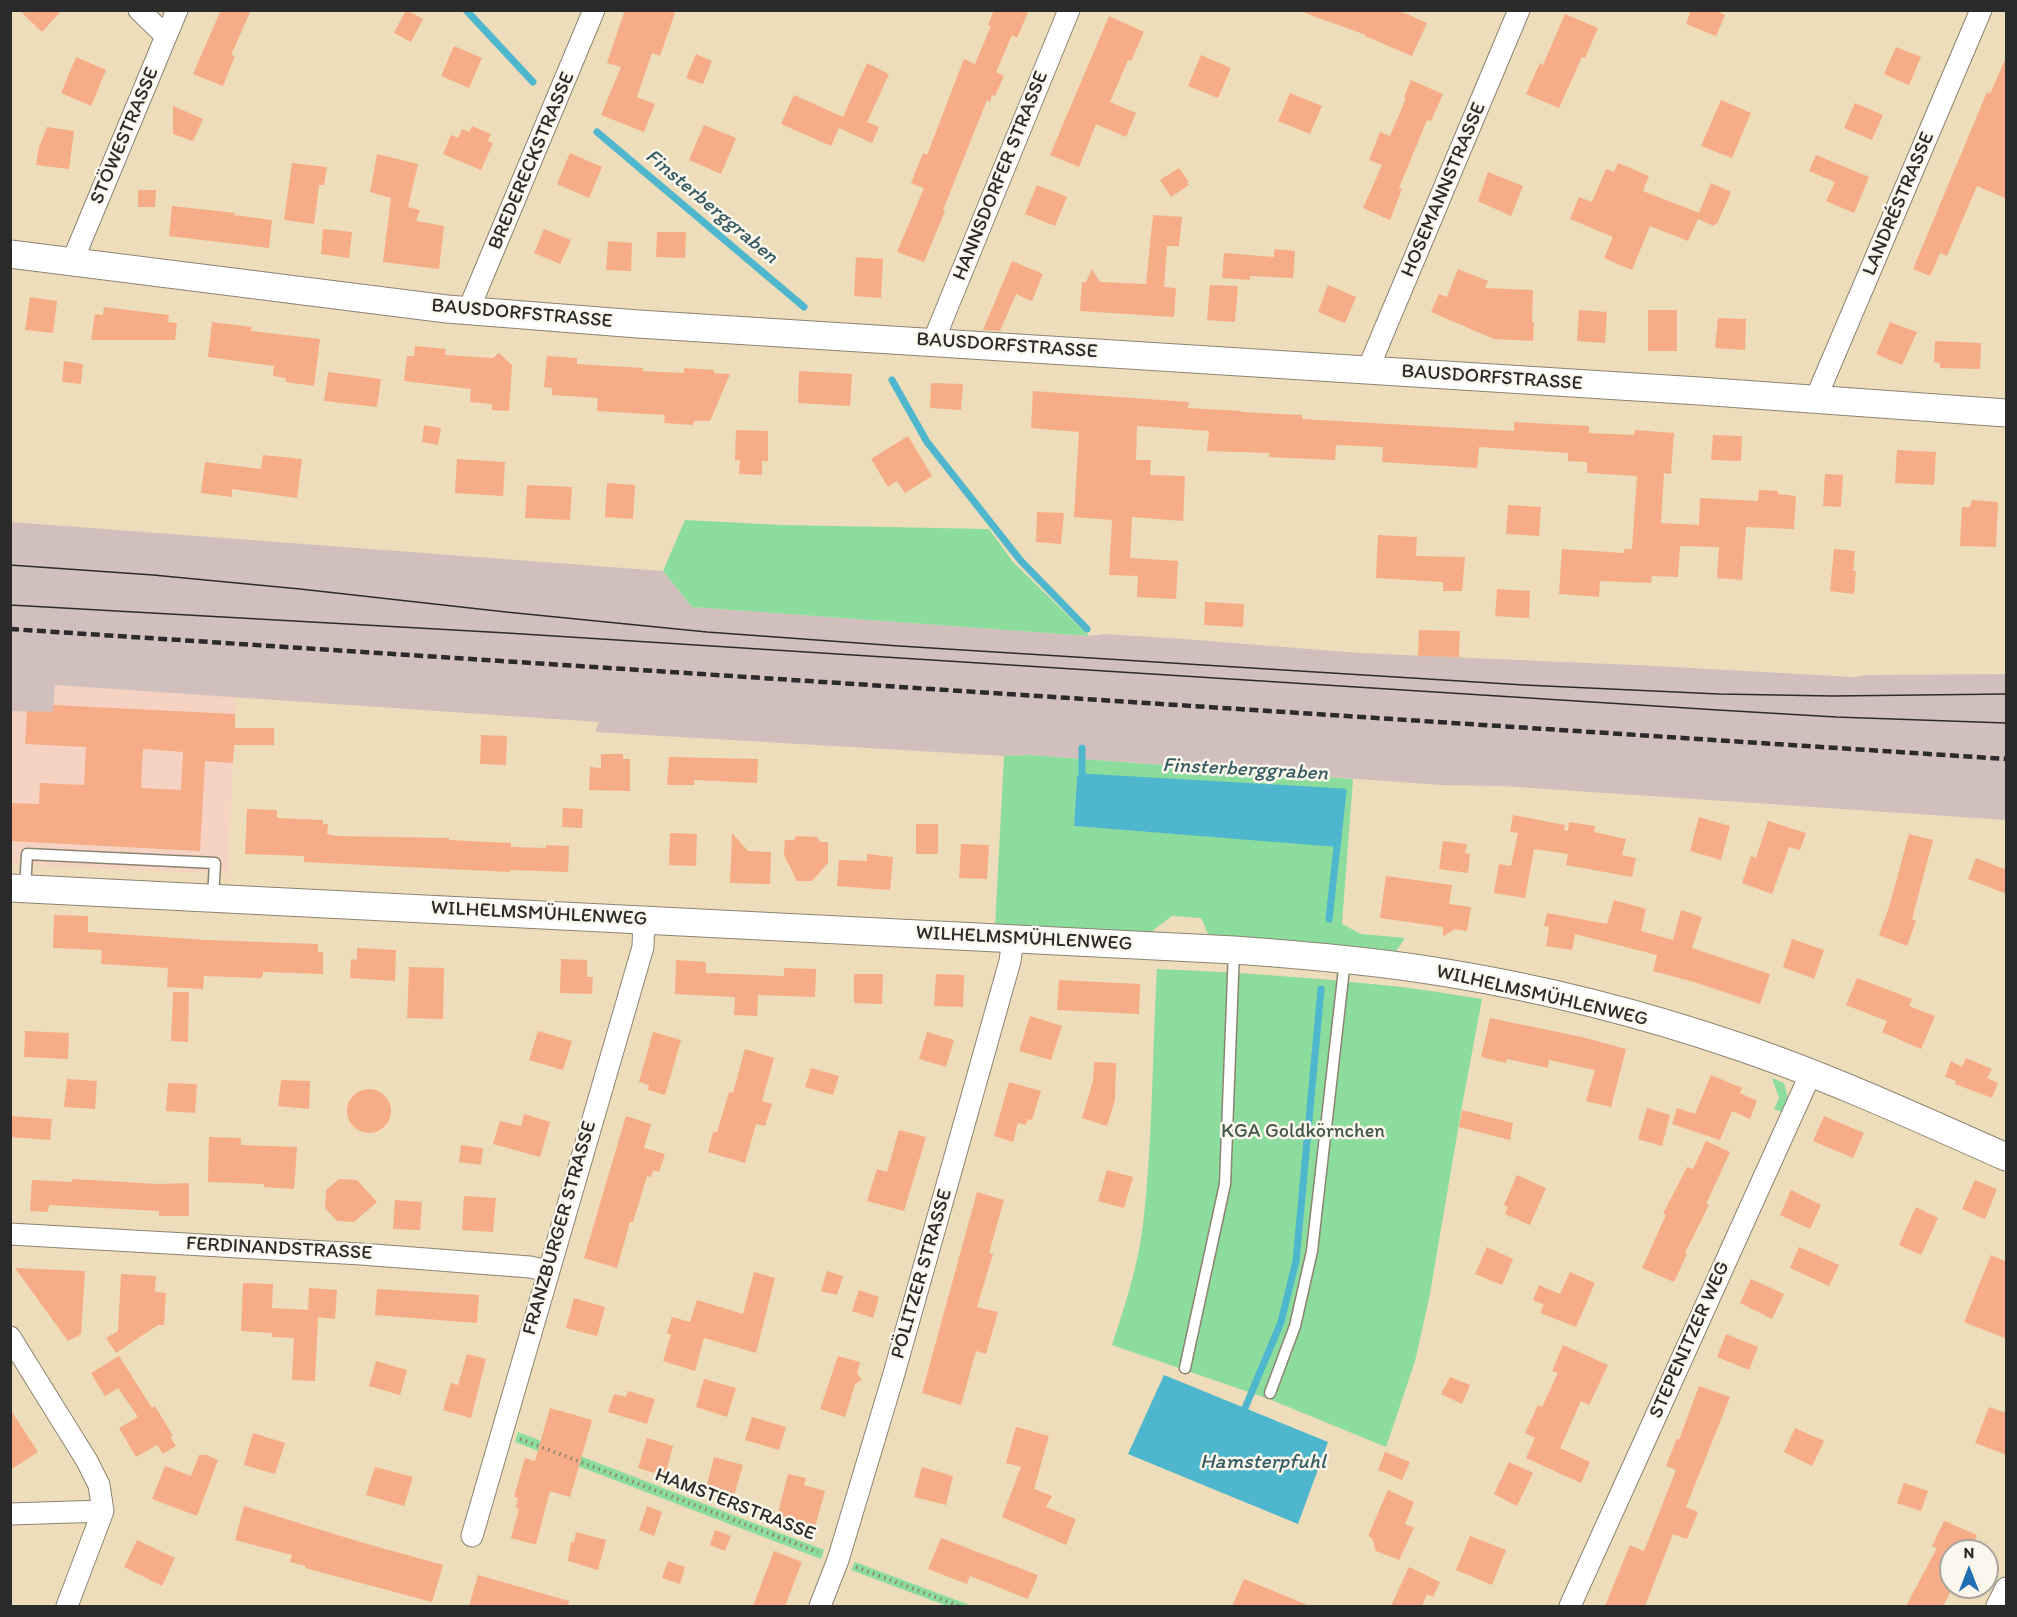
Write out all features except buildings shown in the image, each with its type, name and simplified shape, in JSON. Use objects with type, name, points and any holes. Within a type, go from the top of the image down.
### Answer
[{"type":"street","points":[[139,10],[166,36]]},
{"type":"street","name":"STÖWESTRASSE","points":[[72,262],[177,10]]},
{"type":"street","name":"BREDERECKSTRASSE","points":[[468,311],[594,10]]},
{"type":"street","name":"HANNSDORFER STRASSE","points":[[933,342],[1069,10]]},
{"type":"street","name":"HOSEMANNSTRASSE","points":[[1368,369],[1519,10]]},
{"type":"street","name":"LANDRÉSTRASSE","points":[[1816,398],[1981,10]]},
{"type":"street","name":"BAUSDORFSTRASSE","points":[[10,254],[468,311],[638,324],[1368,369],[2007,412]]},
{"type":"street","name":"WILHELMSMÜHLENWEG","points":[[18,888],[1234,950],[1345,959],[1446,972],[1551,993],[1676,1027],[1738,1047],[1811,1073],[2007,1157]]},
{"type":"street","name":"FRANZBURGER STRASSE","points":[[472,1536],[643,947],[644,919]]},
{"type":"street","name":"PÖLITZER STRASSE","points":[[820,1606],[838,1560],[893,1377],[1010,961],[1013,939]]},
{"type":"street","name":"STEPENITZER WEG","points":[[1570,1606],[1811,1073]]},
{"type":"street","name":"FERDINANDSTRASSE","points":[[10,1234],[372,1255],[530,1267],[548,1271]]},
{"type":"street","points":[[10,1337],[87,1461],[99,1485],[103,1511],[67,1606]]},
{"type":"street","points":[[10,1514],[103,1511]]},
{"type":"street","points":[[1997,1606],[2007,1588]]},
{"type":"lane","points":[[1185,1368],[1225,1184],[1234,950]]},
{"type":"lane","points":[[1270,1393],[1295,1326],[1312,1251],[1345,959]]},
{"type":"path","name":"HAMSTERSTRASSE","points":[[501,1432],[959,1606]]},
{"type":"shaded area","points":[[11,522],[663,571],[692,607],[1089,636],[1104,634],[1184,639],[1359,653],[1853,677],[2006,674],[2006,820],[1502,786],[1441,785],[1028,755],[1004,756],[595,732],[599,722],[55,685],[53,712],[11,711]]},
{"type":"shaded area","points":[[55,685],[236,697],[228,874],[12,864],[15,804],[10,803],[10,711],[52,712]]},
{"type":"green space","points":[[685,520],[781,525],[989,529],[1013,562],[1089,636],[692,607],[663,571]]},
{"type":"green space","points":[[1028,755],[1353,779],[1342,924],[1361,934],[1405,938],[1394,954],[1210,938],[1201,918],[1172,916],[1147,935],[995,927],[1004,756]],"holes":[[[1077,776],[1343,792],[1338,846],[1074,826]]]},
{"type":"green space","name":"KGA Goldkörnchen","points":[[1157,969],[1326,980],[1407,988],[1482,999],[1429,1299],[1415,1361],[1386,1447],[1269,1399],[1112,1345],[1134,1270],[1143,1225],[1151,1129]]},
{"type":"green space","points":[[1772,1078],[1784,1083],[1788,1098],[1782,1112],[1774,1109],[1779,1098]]},
{"type":"green space","points":[[518,1432],[824,1550],[821,1559],[515,1442]]},
{"type":"green space","points":[[855,1562],[972,1606],[947,1606],[851,1570]]},
{"type":"water","points":[[1077,776],[1343,792],[1338,847],[1074,826]]},
{"type":"water","name":"Hamsterpfuhl","points":[[1164,1375],[1328,1442],[1298,1524],[1128,1454]]},
{"type":"waterway","name":"Finsterberggraben","points":[[466,10],[533,82]]},
{"type":"waterway","name":"Finsterberggraben","points":[[597,132],[804,307]]},
{"type":"waterway","name":"Finsterberggraben","points":[[892,380],[927,442],[1021,561],[1087,629]]},
{"type":"waterway","name":"Finsterberggraben","points":[[1082,748],[1082,777],[1343,792],[1329,919]]},
{"type":"waterway","name":"Finsterberggraben","points":[[1245,1408],[1281,1322],[1296,1261],[1321,989]]},
{"type":"tram line","points":[[10,565],[153,575],[300,589],[707,632],[899,646],[1524,685],[1719,694],[1833,696],[2006,694]]},
{"type":"tram line","points":[[10,605],[507,633],[1836,717],[2006,723]]},
{"type":"railway","points":[[10,629],[2006,759]]}]
